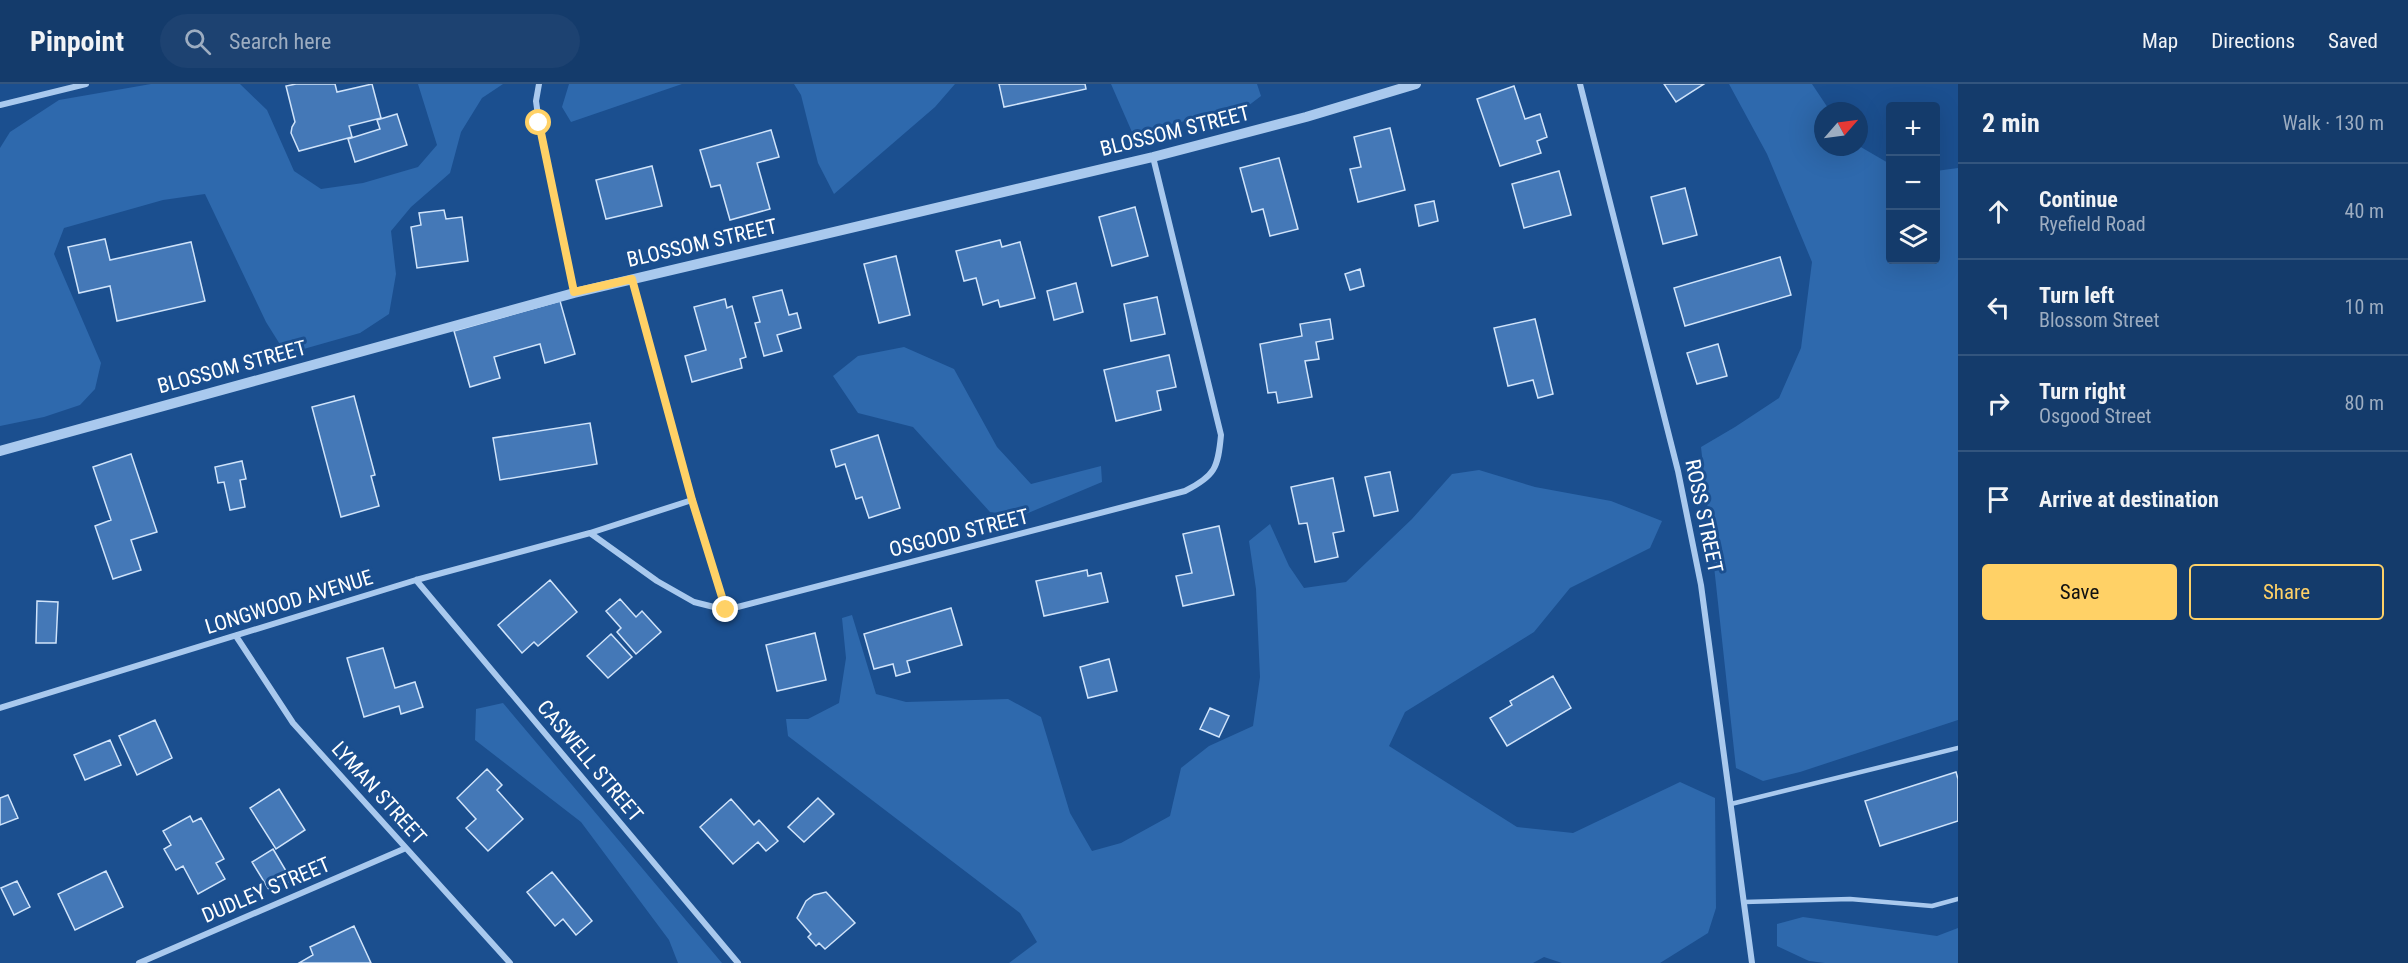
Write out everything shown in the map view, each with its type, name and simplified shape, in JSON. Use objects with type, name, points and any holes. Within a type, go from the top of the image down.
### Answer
[{"type":"street","points":[[0,105],[86,84]]},
{"type":"street","points":[[539,84],[536,101],[539,123],[574,292]]},
{"type":"street","name":"BLOSSOM STREET","points":[[0,451],[574,292],[1153,157],[1306,117],[1416,84]]},
{"type":"street","name":"ROSS STREET","points":[[1580,84],[1681,483],[1701,585],[1752,963]]},
{"type":"street","name":"OSGOOD STREET","points":[[726,610],[1185,491],[1206,480],[1219,460],[1221,435],[1153,157]]},
{"type":"street","points":[[632,279],[692,500],[726,610]]},
{"type":"street","name":"LONGWOOD AVENUE","points":[[0,708],[416,580],[590,533],[692,500]]},
{"type":"street","points":[[590,533],[657,581],[694,602],[726,610]]},
{"type":"street","name":"CASWELL STREET","points":[[416,580],[738,963]]},
{"type":"street","name":"LYMAN STREET","points":[[236,636],[293,723],[510,963]]},
{"type":"street","name":"DUDLEY STREET","points":[[139,963],[406,848]]},
{"type":"lane","points":[[1731,804],[1958,748]]},
{"type":"lane","points":[[1744,902],[1850,899],[1932,906],[1958,899]]},
{"type":"shaded area","points":[[151,84],[240,84],[267,110],[294,171],[321,189],[363,183],[418,167],[437,145],[418,84],[503,84],[482,98],[461,132],[450,173],[411,207],[391,231],[396,274],[389,314],[360,333],[286,354],[266,322],[205,194],[163,200],[64,228],[54,254],[101,363],[95,389],[80,405],[44,417],[0,426],[0,148],[10,132],[59,100]]},
{"type":"shaded area","points":[[569,84],[682,84],[571,122],[562,107]]},
{"type":"shaded area","points":[[794,84],[955,84],[935,107],[834,194],[818,163],[801,95]]},
{"type":"shaded area","points":[[1111,84],[1257,84],[1261,96],[1244,109],[1132,132]]},
{"type":"shaded area","points":[[1729,84],[1812,84],[1824,102],[1814,102],[1814,156],[1868,156],[1868,151],[1886,162],[1886,264],[1940,264],[1940,170],[1958,168],[1958,720],[1800,772],[1763,781],[1736,768],[1701,447],[1779,398],[1801,348],[1812,262],[1767,154]]},
{"type":"shaded area","points":[[904,347],[954,369],[997,447],[1031,484],[1101,466],[1102,482],[1021,516],[990,512],[913,427],[858,413],[833,376],[858,356]]},
{"type":"shaded area","points":[[1479,470],[1535,487],[1611,501],[1662,521],[1650,548],[1570,588],[1534,632],[1405,712],[1389,746],[1517,827],[1573,833],[1680,782],[1715,798],[1716,908],[1708,933],[1660,963],[1562,963],[1544,957],[1533,963],[1009,963],[1037,942],[1020,913],[788,736],[786,719],[808,719],[839,703],[846,658],[842,618],[852,615],[876,694],[906,702],[1008,699],[1041,717],[1070,813],[1092,851],[1121,843],[1170,816],[1181,768],[1209,746],[1253,726],[1260,677],[1256,589],[1249,541],[1270,524],[1289,566],[1304,588],[1346,582],[1412,519],[1452,474]]},
{"type":"shaded area","points":[[503,703],[722,963],[678,963],[669,940],[581,822],[475,740],[476,709]]},
{"type":"shaded area","points":[[1803,917],[1937,936],[1958,928],[1958,963],[1809,961],[1777,946],[1777,924]]},
{"type":"building","points":[[335,84],[337,92],[372,84],[381,118],[349,126],[352,137],[299,151],[291,133],[295,122],[286,86]]},
{"type":"building","points":[[999,84],[1085,84],[1086,89],[1004,107]]},
{"type":"building","points":[[1664,84],[1704,84],[1676,102]]},
{"type":"building","points":[[1514,86],[1525,119],[1540,114],[1547,137],[1537,141],[1541,153],[1500,166],[1477,99]]},
{"type":"building","points":[[397,114],[407,145],[355,162],[348,139],[380,129],[377,120]]},
{"type":"building","points":[[1390,128],[1405,190],[1358,202],[1350,169],[1361,167],[1354,137]]},
{"type":"building","points":[[771,130],[779,157],[757,163],[770,209],[730,220],[720,185],[711,187],[700,150]]},
{"type":"building","points":[[1279,158],[1298,229],[1270,236],[1263,209],[1252,212],[1240,168]]},
{"type":"building","points":[[652,166],[662,206],[606,219],[596,180]]},
{"type":"building","points":[[1559,171],[1571,215],[1524,228],[1512,184]]},
{"type":"building","points":[[1685,188],[1697,235],[1663,244],[1651,197]]},
{"type":"building","points":[[1434,201],[1438,221],[1419,226],[1415,205]]},
{"type":"building","points":[[1135,207],[1148,256],[1112,266],[1099,217]]},
{"type":"building","points":[[444,210],[446,219],[462,217],[468,261],[417,268],[411,227],[421,225],[419,213]]},
{"type":"building","points":[[105,239],[110,260],[191,242],[205,301],[117,321],[110,286],[79,293],[68,247]]},
{"type":"building","points":[[1000,240],[1002,247],[1020,242],[1035,298],[1000,307],[998,300],[983,305],[976,278],[964,281],[956,251]]},
{"type":"building","points":[[896,256],[910,315],[879,323],[864,264]]},
{"type":"building","points":[[1780,257],[1791,295],[1685,326],[1674,288]]},
{"type":"building","points":[[1360,269],[1364,286],[1350,290],[1345,274]]},
{"type":"building","points":[[1076,283],[1083,312],[1054,320],[1047,291]]},
{"type":"building","points":[[782,290],[789,315],[797,313],[801,328],[777,335],[782,351],[764,356],[755,323],[760,322],[753,297]]},
{"type":"building","points":[[1157,297],[1165,334],[1131,341],[1124,304]]},
{"type":"building","points":[[725,299],[727,308],[732,306],[746,357],[740,359],[742,368],[692,382],[685,356],[706,350],[694,307]]},
{"type":"building","points":[[560,301],[575,354],[545,363],[540,344],[494,357],[500,378],[470,387],[454,331]]},
{"type":"building","points":[[1330,319],[1333,339],[1316,342],[1319,359],[1305,361],[1312,397],[1278,403],[1276,392],[1268,393],[1260,344],[1302,336],[1300,324]]},
{"type":"building","points":[[1535,319],[1553,394],[1538,398],[1533,380],[1508,386],[1494,328]]},
{"type":"building","points":[[1718,344],[1727,376],[1697,384],[1687,353]]},
{"type":"building","points":[[1169,355],[1176,387],[1157,391],[1161,410],[1116,421],[1104,370]]},
{"type":"building","points":[[354,396],[375,475],[371,476],[379,506],[341,517],[312,407]]},
{"type":"building","points":[[590,423],[597,464],[500,480],[493,438]]},
{"type":"building","points":[[878,435],[900,508],[869,518],[862,497],[856,499],[845,464],[836,467],[831,450]]},
{"type":"building","points":[[131,454],[157,532],[131,540],[141,570],[113,579],[95,526],[111,520],[93,467]]},
{"type":"building","points":[[242,461],[246,479],[240,480],[245,507],[230,510],[224,482],[218,483],[215,467]]},
{"type":"building","points":[[1390,472],[1398,511],[1374,516],[1365,477]]},
{"type":"building","points":[[1333,478],[1344,531],[1333,533],[1338,557],[1315,562],[1307,523],[1299,524],[1291,487]]},
{"type":"building","points":[[1219,526],[1234,595],[1183,606],[1176,576],[1192,573],[1183,534]]},
{"type":"building","points":[[1087,570],[1088,576],[1101,573],[1108,602],[1044,616],[1036,581]]},
{"type":"building","points":[[550,580],[577,612],[538,646],[534,642],[522,653],[498,625]]},
{"type":"building","points":[[620,599],[636,617],[642,611],[661,632],[636,654],[617,632],[621,628],[606,611]]},
{"type":"building","points":[[37,601],[58,602],[56,643],[36,643]]},
{"type":"building","points":[[951,608],[962,645],[907,661],[910,672],[896,676],[893,664],[874,669],[864,634]]},
{"type":"building","points":[[815,633],[826,680],[777,691],[766,645]]},
{"type":"building","points":[[611,634],[632,657],[608,678],[587,656]]},
{"type":"building","points":[[383,648],[395,688],[415,682],[423,707],[401,714],[399,706],[364,717],[347,658]]},
{"type":"building","points":[[1109,659],[1117,691],[1088,698],[1080,667]]},
{"type":"building","points":[[1553,676],[1571,708],[1507,746],[1490,718],[1512,705],[1510,701]]},
{"type":"building","points":[[1210,708],[1229,716],[1219,737],[1200,729]]},
{"type":"building","points":[[155,720],[172,758],[137,775],[119,736]]},
{"type":"building","points":[[110,740],[121,765],[85,780],[74,755]]},
{"type":"building","points":[[487,769],[502,785],[497,790],[523,819],[488,851],[466,828],[476,819],[457,798]]},
{"type":"building","points":[[1956,772],[1958,821],[1880,846],[1865,801]]},
{"type":"building","points":[[279,789],[305,830],[276,849],[250,808]]},
{"type":"building","points":[[8,795],[18,818],[0,825],[0,798]]},
{"type":"building","points":[[818,798],[834,814],[804,842],[788,827]]},
{"type":"building","points":[[731,799],[754,825],[759,820],[778,841],[766,851],[758,842],[733,864],[700,827]]},
{"type":"building","points":[[190,816],[193,822],[201,818],[224,859],[216,863],[225,879],[198,894],[183,866],[176,870],[164,849],[171,845],[163,831]]},
{"type":"building","points":[[273,849],[292,881],[271,893],[252,862]]},
{"type":"building","points":[[106,871],[123,907],[75,930],[58,894]]},
{"type":"building","points":[[552,872],[592,921],[576,935],[563,919],[555,926],[527,892]]},
{"type":"building","points":[[17,881],[30,907],[14,915],[1,888]]},
{"type":"building","points":[[826,892],[855,923],[825,949],[819,943],[816,946],[808,937],[811,934],[797,918],[806,901],[814,895]]},
{"type":"building","points":[[354,926],[371,963],[299,963],[313,955],[310,947]]},
{"type":"route","points":[[539,123],[574,292],[632,279],[692,500],[726,610]]}]
